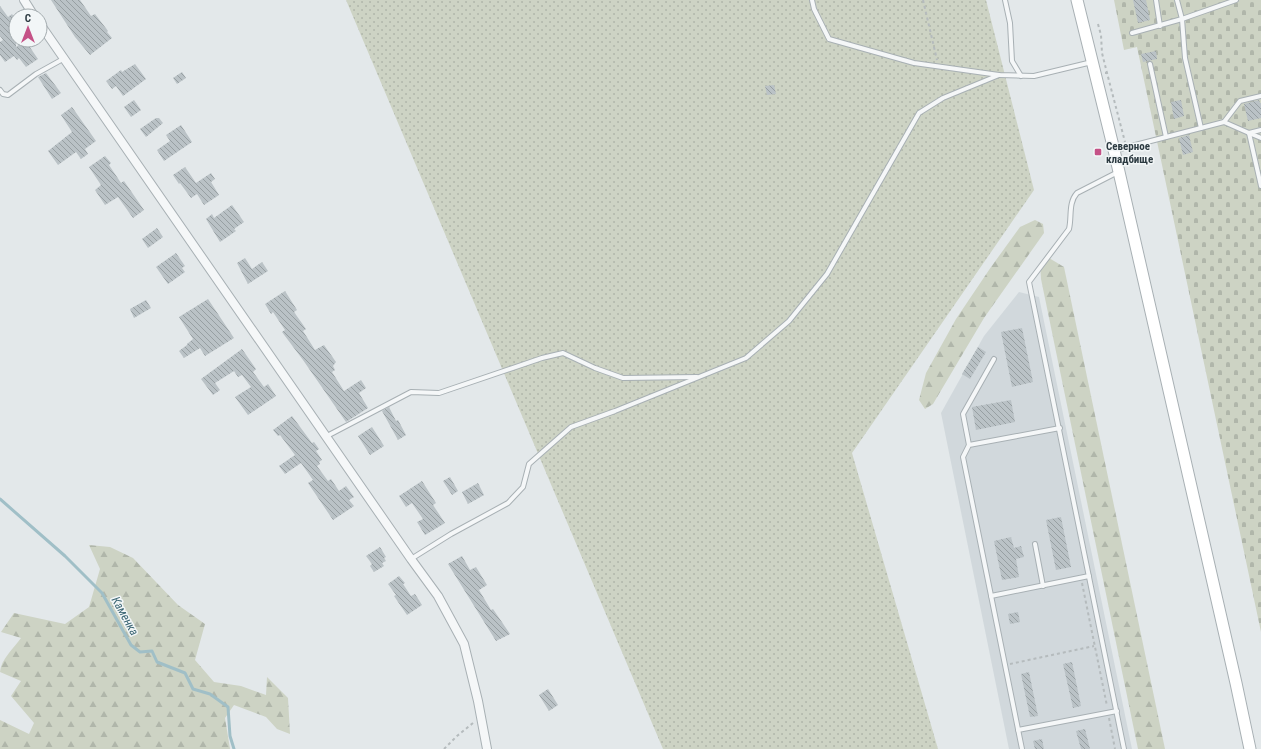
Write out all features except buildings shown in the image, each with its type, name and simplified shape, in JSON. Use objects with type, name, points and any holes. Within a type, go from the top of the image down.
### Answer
[{"type":"main road","points":[[1078,0],[1114,150],[1250,749]]},
{"type":"street","points":[[48,36],[438,596],[464,644],[481,716],[487,749]]},
{"type":"lane","points":[[812,0],[814,8],[829,38],[914,63],[999,75],[1021,76],[1045,74],[1092,62]]},
{"type":"lane","points":[[1005,0],[1010,23],[1012,60],[1021,76]]},
{"type":"lane","points":[[1156,0],[1160,26]]},
{"type":"lane","points":[[1177,0],[1182,19],[1185,58],[1201,128]]},
{"type":"lane","points":[[1132,33],[1160,26],[1236,0]]},
{"type":"lane","points":[[0,90],[3,94],[8,95],[36,74],[63,58]]},
{"type":"lane","points":[[1150,64],[1166,137]]},
{"type":"lane","points":[[411,559],[451,534],[508,503],[523,488],[529,464],[571,426],[615,411],[746,358],[789,321],[827,274],[919,114],[943,98],[999,75]]},
{"type":"lane","points":[[1114,150],[1224,122],[1240,101],[1261,96]]},
{"type":"lane","points":[[1224,122],[1261,138]]},
{"type":"lane","points":[[1249,133],[1261,130]]},
{"type":"lane","points":[[1249,133],[1261,186]]},
{"type":"lane","points":[[1118,172],[1077,193],[1072,202],[1069,229],[1029,282],[1060,428],[1124,749]]},
{"type":"lane","points":[[327,436],[411,392],[439,392],[542,358],[563,353],[595,368],[623,378],[700,377]]},
{"type":"lane","points":[[994,359],[963,414],[969,445],[963,458],[1022,749]]},
{"type":"lane","points":[[969,445],[1060,428]]},
{"type":"lane","points":[[1035,544],[1043,586]]},
{"type":"lane","points":[[991,596],[1089,576]]},
{"type":"lane","points":[[1018,730],[1117,710]]},
{"type":"path","points":[[923,0],[938,67]]},
{"type":"path","points":[[1098,24],[1102,53],[1107,72]]},
{"type":"path","points":[[1081,578],[1115,749]]},
{"type":"path","points":[[1005,665],[1095,646]]},
{"type":"path","points":[[444,749],[481,716]]},
{"type":"shaded area","points":[[1019,292],[1039,297],[1132,749],[1009,749],[941,413],[984,336]]},
{"type":"green space","points":[[346,0],[986,0],[1034,190],[852,453],[938,749],[663,749]]},
{"type":"green space","points":[[1114,0],[1261,0],[1261,632],[1137,47],[1124,50]]},
{"type":"green space","points":[[1035,220],[1043,224],[1044,233],[984,318],[933,404],[925,409],[919,400],[926,373],[956,319],[1020,227]]},
{"type":"green space","points":[[1049,258],[1064,267],[1165,749],[1138,749],[1041,279],[1040,263]]},
{"type":"green space","points":[[89,545],[110,547],[133,558],[178,605],[205,624],[195,660],[214,682],[241,686],[266,695],[267,677],[288,698],[290,734],[277,729],[266,717],[234,705],[225,718],[230,749],[0,749],[0,720],[29,734],[34,723],[11,696],[21,681],[0,672],[5,658],[21,638],[1,632],[14,613],[65,624],[89,607],[100,569]]},
{"type":"waterway","name":"Каменка","points":[[0,499],[65,556],[102,593],[131,645],[140,652],[152,651],[157,662],[185,673],[193,689],[210,694],[228,707],[230,736],[234,749]]},
{"type":"place","name":"Северное кладбище","points":[[1098,152]]}]
